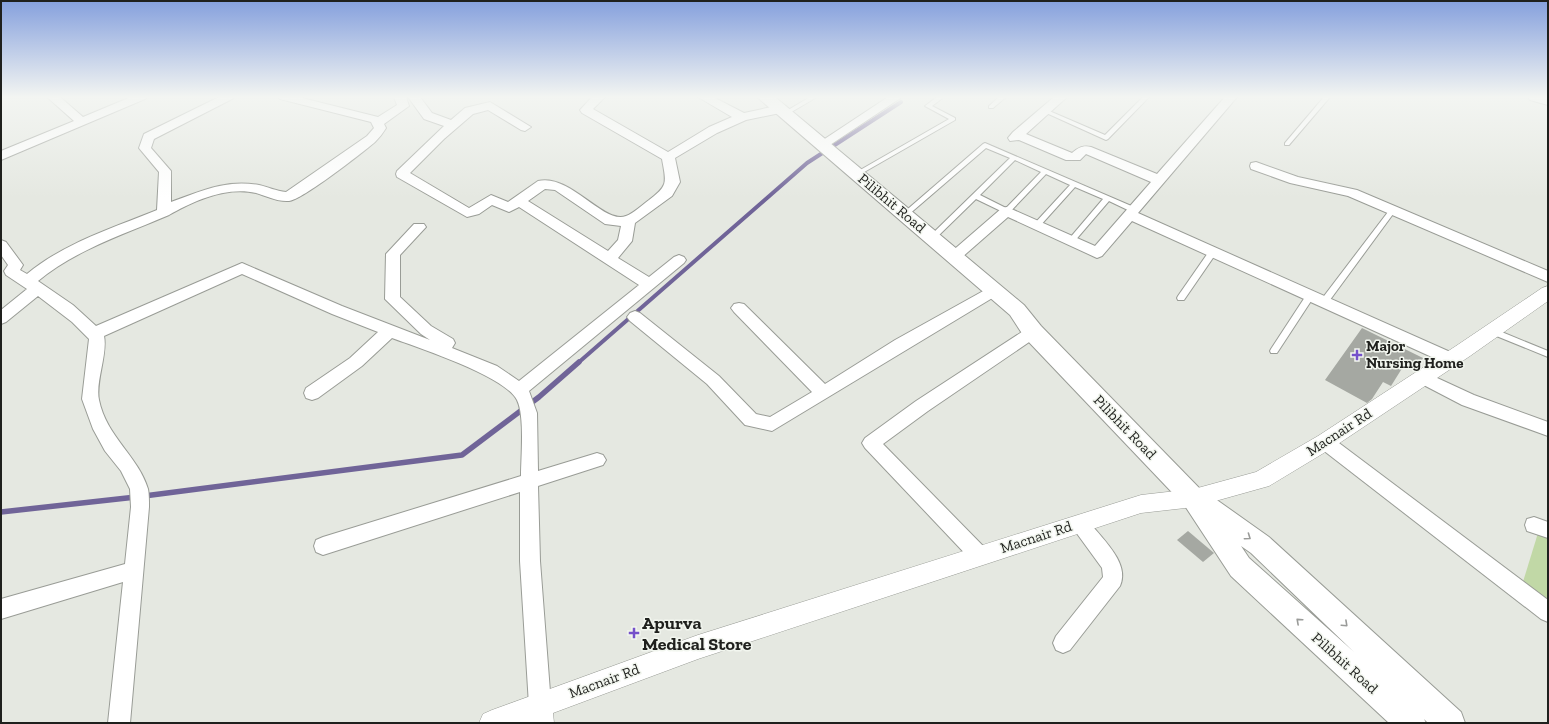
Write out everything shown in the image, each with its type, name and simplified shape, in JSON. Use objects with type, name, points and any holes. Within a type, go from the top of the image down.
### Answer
[{"type":"main road","name":"Pilibhit Road","points":[[807,131],[1017,310],[1033,332],[1194,498],[1240,567],[1411,723]]},
{"type":"main road","points":[[1194,498],[1260,545],[1450,723]]},
{"type":"street","points":[[1,156],[61,131]]},
{"type":"street","points":[[160,131],[148,137],[145,148],[165,171],[164,212]]},
{"type":"street","points":[[1,318],[33,285],[49,264],[71,252],[164,212],[176,205],[227,186],[258,190],[274,195],[288,197],[371,139],[378,131]]},
{"type":"street","points":[[446,131],[402,174],[467,213],[474,211],[491,198],[509,208],[521,202],[543,184],[559,187],[610,221],[629,221],[667,193],[673,182],[668,157],[622,131]]},
{"type":"street","points":[[668,157],[712,131]]},
{"type":"street","points":[[826,147],[849,131]]},
{"type":"street","points":[[1022,131],[1015,137],[1070,157],[1076,157],[1081,151],[1088,150],[1159,180]]},
{"type":"street","points":[[955,256],[1007,211],[1097,253],[1202,131]]},
{"type":"street","points":[[1256,166],[1296,180],[1352,193],[1548,277]]},
{"type":"street","points":[[521,202],[649,284]]},
{"type":"street","points":[[1132,213],[1213,252],[1450,359]]},
{"type":"street","points":[[609,259],[625,242],[629,221]]},
{"type":"street","points":[[419,227],[394,254],[392,299],[426,330],[447,343],[443,350]]},
{"type":"street","points":[[1,246],[16,266],[11,272],[33,285],[81,319],[97,338],[90,399],[99,424],[111,446],[127,466],[140,498],[119,723]]},
{"type":"street","points":[[525,401],[649,284],[679,260]]},
{"type":"street","points":[[93,334],[242,268],[337,310],[443,350],[491,370],[525,401],[530,482],[530,561],[540,714]]},
{"type":"street","points":[[635,316],[713,380],[751,420],[772,424],[878,360],[901,344],[994,290]]},
{"type":"street","name":"Macnair Rd","points":[[492,723],[540,714],[698,647],[1140,504],[1194,498],[1261,480],[1325,442],[1548,292]]},
{"type":"street","points":[[739,308],[824,393]]},
{"type":"street","points":[[312,393],[356,362],[390,330]]},
{"type":"street","points":[[980,556],[872,443],[922,406],[1033,332]]},
{"type":"street","points":[[1422,377],[1468,400],[1548,429]]},
{"type":"street","points":[[1325,442],[1548,612]]},
{"type":"street","points":[[323,546],[597,460]]},
{"type":"street","points":[[1063,643],[1113,580],[1111,565],[1079,524]]},
{"type":"street","points":[[1,609],[134,570]]},
{"type":"lane","points":[[857,174],[932,131]]},
{"type":"lane","points":[[1090,131],[1106,138],[1113,131]]},
{"type":"lane","points":[[1287,144],[1298,131]]},
{"type":"lane","points":[[905,214],[985,145],[1107,199],[1132,213]]},
{"type":"lane","points":[[933,237],[1014,158]]},
{"type":"lane","points":[[976,196],[1007,211],[1045,172]]},
{"type":"lane","points":[[1037,225],[1074,184]]},
{"type":"lane","points":[[1071,241],[1107,199]]},
{"type":"lane","points":[[1324,302],[1393,210]]},
{"type":"lane","points":[[1181,298],[1213,252]]},
{"type":"lane","points":[[1274,351],[1310,296]]},
{"type":"lane","points":[[1492,331],[1548,354]]},
{"type":"green space","points":[[1538,533],[1548,536],[1548,606],[1522,585]]},
{"type":"building","points":[[1362,328],[1423,358],[1417,368],[1406,362],[1391,386],[1383,382],[1372,399],[1367,403],[1325,380]]},
{"type":"building","points":[[1188,531],[1214,553],[1203,562],[1177,540]]},
{"type":"waterway","points":[[578,363],[807,163],[857,131]]},
{"type":"waterway","points":[[144,496],[462,455],[539,397],[579,362]]},
{"type":"waterway","points":[[1,512],[136,497]]},
{"type":"place","name":"Major Nursing Home","points":[[1357,355]]},
{"type":"place","name":"Apurva Medical Store","points":[[634,633]]}]
